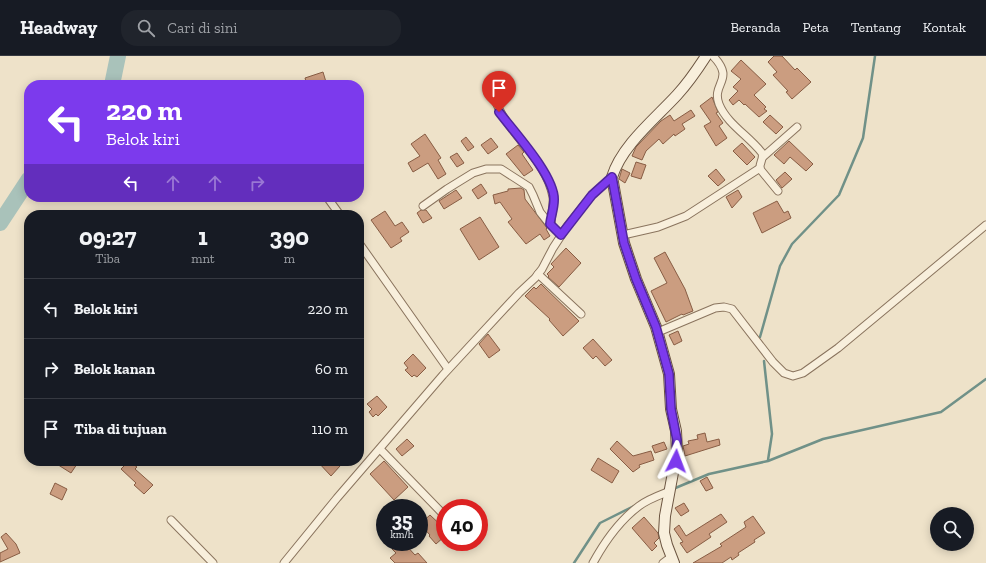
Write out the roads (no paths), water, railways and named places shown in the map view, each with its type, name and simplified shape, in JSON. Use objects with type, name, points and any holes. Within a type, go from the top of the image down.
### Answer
[{"type":"street","points":[[670,561],[664,533],[666,510],[677,451],[676,431],[671,409],[669,374],[658,332],[636,279],[623,235],[612,177],[615,168],[630,145],[678,94],[706,56]]},
{"type":"street","points":[[623,235],[658,227],[686,216],[760,168],[762,157],[760,151],[725,114],[720,106],[717,95],[723,80],[723,74],[720,65],[712,56]]},
{"type":"street","points":[[492,87],[493,97],[499,112],[540,165],[549,183],[554,200],[550,224]]},
{"type":"street","points":[[762,157],[797,127]]},
{"type":"street","points":[[423,206],[473,173],[493,168],[501,169],[528,187],[533,194],[540,212],[561,235]]},
{"type":"street","points":[[760,168],[778,191]]},
{"type":"street","points":[[284,563],[337,498],[448,370],[538,274],[561,235],[592,195],[612,177]]},
{"type":"street","points":[[658,332],[705,312],[724,306],[732,309],[773,362],[784,373],[793,376],[803,373],[838,348],[986,225]]},
{"type":"street","points":[[364,250],[448,370]]},
{"type":"street","points":[[538,274],[581,314]]},
{"type":"street","points":[[380,449],[436,507]]},
{"type":"street","points":[[593,563],[612,532],[639,506],[654,497],[670,491]]},
{"type":"street","points":[[171,520],[213,563]]},
{"type":"waterway","points":[[113,80],[118,56]]},
{"type":"waterway","points":[[760,337],[780,266],[792,244],[839,195],[863,138],[875,56]]},
{"type":"waterway","points":[[0,223],[24,187]]},
{"type":"waterway","points":[[764,361],[772,434],[768,460]]},
{"type":"waterway","points":[[673,489],[709,474],[768,461],[823,439],[941,412],[986,379]]},
{"type":"waterway","points":[[574,563],[600,523],[636,505]]}]
